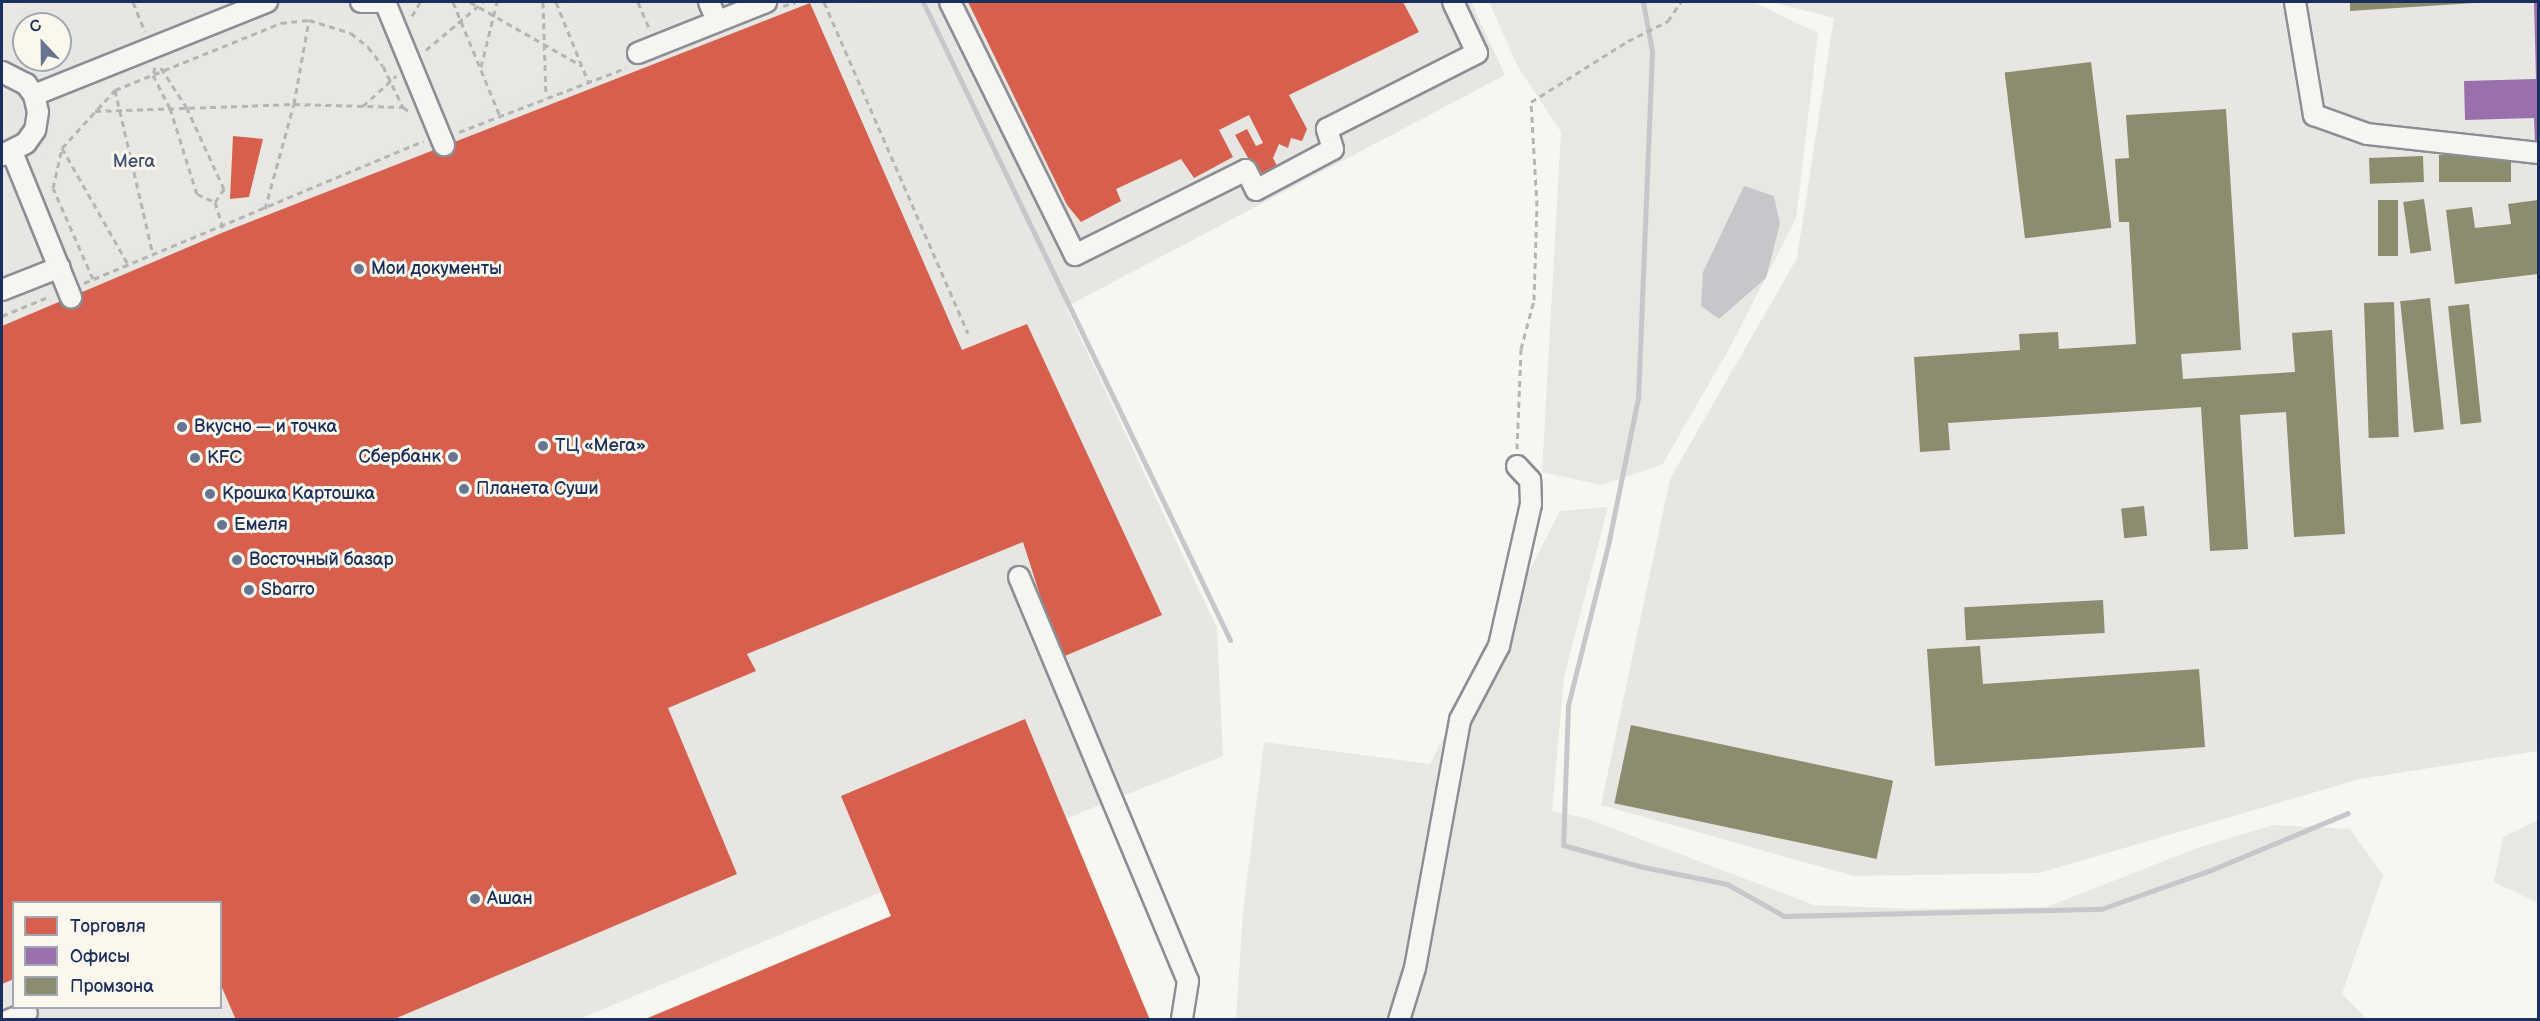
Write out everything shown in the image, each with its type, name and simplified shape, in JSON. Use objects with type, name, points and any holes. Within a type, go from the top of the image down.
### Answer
[{"type":"street","points":[[34,95],[267,2]]},
{"type":"street","points":[[361,2],[380,2]]},
{"type":"street","points":[[386,2],[442,140]]},
{"type":"street","points":[[709,2],[717,21]]},
{"type":"street","points":[[635,60],[717,21],[766,2]]},
{"type":"street","points":[[950,2],[1075,255],[1246,170],[1256,190],[1333,149],[1327,129],[1477,53],[1453,2]]},
{"type":"street","points":[[2295,2],[2314,116],[2367,134],[2538,153]]},
{"type":"street","points":[[2,72],[17,76],[34,95],[38,112],[34,130],[7,153],[60,267],[69,293]]},
{"type":"street","points":[[2,290],[60,267]]},
{"type":"street","points":[[1399,1020],[1415,968],[1460,720],[1499,646],[1531,504],[1530,480],[1517,466]]},
{"type":"street","points":[[1019,577],[1188,981],[1182,1020]]},
{"type":"path","points":[[133,2],[145,33]]},
{"type":"path","points":[[453,2],[500,116]]},
{"type":"path","points":[[470,2],[582,66]]},
{"type":"path","points":[[480,69],[497,2]]},
{"type":"path","points":[[543,2],[546,98]]},
{"type":"path","points":[[556,2],[588,81]]},
{"type":"path","points":[[825,2],[968,333]]},
{"type":"path","points":[[1517,466],[1521,349],[1534,300],[1537,206],[1531,102],[1628,41],[1668,21],[1681,2]]},
{"type":"path","points":[[265,209],[294,104],[309,20]]},
{"type":"path","points":[[93,279],[53,188],[62,148],[93,112],[116,90],[281,23],[309,20],[351,33],[368,47],[383,66],[403,107],[412,114]]},
{"type":"path","points":[[2,316],[69,293],[93,279],[153,254],[442,140],[635,60]]},
{"type":"path","points":[[215,202],[224,189],[187,108],[164,70],[156,62],[153,75],[170,108],[197,194],[215,202],[224,232]]},
{"type":"path","points":[[116,90],[153,254]]},
{"type":"path","points":[[93,112],[120,108],[294,104],[403,107]]},
{"type":"path","points":[[62,148],[129,265]]},
{"type":"shaded area","name":"Мега","points":[[2,2],[1471,2],[1505,75],[1066,307],[1217,628],[1223,756],[874,895],[580,1019],[2,1020]]},
{"type":"shaded area","points":[[1772,2],[2538,2],[2538,751],[2360,779],[2039,873],[1854,876],[1601,805],[1670,479],[1797,258],[1834,18]]},
{"type":"shaded area","points":[[1744,186],[1774,196],[1780,224],[1766,278],[1719,319],[1701,306],[1703,272]]},
{"type":"green space","points":[[2,2],[21,2],[25,12],[12,12],[12,59],[2,54]]},
{"type":"green space","name":"Мега","points":[[403,2],[568,2],[597,66],[73,281],[28,161],[42,151],[55,126],[55,100],[285,15],[318,13],[362,26],[400,7]]},
{"type":"green space","points":[[849,2],[885,2],[854,16]]},
{"type":"green space","points":[[1489,2],[1753,2],[1818,33],[1796,219],[1729,349],[1662,465],[1601,485],[1542,472],[1561,132],[1518,67]]},
{"type":"green space","points":[[36,72],[68,72],[53,76]]},
{"type":"green space","points":[[2,96],[9,101],[15,114],[9,127],[2,132]]},
{"type":"green space","points":[[1608,507],[1564,677],[1552,811],[1585,818],[1814,905],[1916,909],[2047,907],[2197,848],[2273,825],[2350,829],[2383,875],[2342,994],[2367,1019],[1236,1020],[1243,912],[1264,742],[1430,764],[1560,511]]},
{"type":"green space","points":[[2538,820],[2538,903],[2494,882],[2503,837]]},
{"type":"building: Торговля","points":[[968,2],[1403,2],[1419,32],[1289,95],[1307,129],[1302,141],[1291,138],[1288,148],[1279,144],[1273,158],[1279,170],[1260,179],[1235,135],[1247,129],[1256,146],[1263,143],[1249,115],[1219,130],[1233,157],[1194,178],[1181,159],[1116,189],[1121,201],[1081,222],[1067,205]]},
{"type":"building: Торговля","name":"Мега","points":[[810,3],[962,350],[1027,324],[1162,615],[1060,658],[1023,542],[747,654],[756,671],[668,708],[737,874],[392,1020],[236,1020],[222,988],[222,901],[12,901],[12,980],[2,984],[2,326],[224,232]]},
{"type":"building: Торговля","points":[[233,136],[263,139],[249,197],[230,199]]},
{"type":"building: Торговля","points":[[1025,719],[1150,1020],[643,1020],[891,916],[841,796]]},
{"type":"building: Офисы","points":[[2534,2],[2538,2],[2538,142],[2535,142],[2534,118],[2465,120],[2464,81],[2536,79]]},
{"type":"building: Промзона","points":[[2350,2],[2474,2],[2474,3],[2350,11]]},
{"type":"building: Промзона","points":[[2091,62],[2111,228],[2025,238],[2005,73]]},
{"type":"building: Промзона","points":[[2226,109],[2241,350],[2181,354],[2183,379],[2295,372],[2292,333],[2332,330],[2345,534],[2294,537],[2286,412],[2240,415],[2248,549],[2210,551],[2201,407],[1948,423],[1950,450],[1920,452],[1914,357],[2020,350],[2019,334],[2058,332],[2059,349],[2136,344],[2129,222],[2119,222],[2115,159],[2129,158],[2126,115]]},
{"type":"building: Промзона","points":[[2439,155],[2511,155],[2511,182],[2439,182]]},
{"type":"building: Промзона","points":[[2423,156],[2424,182],[2370,184],[2369,158]]},
{"type":"building: Промзона","points":[[2424,199],[2431,250],[2410,253],[2403,202]]},
{"type":"building: Промзона","points":[[2378,200],[2398,200],[2398,256],[2378,256]]},
{"type":"building: Промзона","points":[[2538,200],[2538,274],[2455,284],[2446,210],[2472,207],[2475,228],[2511,224],[2508,204]]},
{"type":"building: Промзона","points":[[2430,298],[2444,429],[2414,432],[2400,301]]},
{"type":"building: Промзона","points":[[2394,302],[2399,437],[2369,438],[2364,303]]},
{"type":"building: Промзона","points":[[2469,304],[2481,422],[2461,425],[2448,306]]},
{"type":"building: Промзона","points":[[2144,506],[2147,536],[2124,538],[2121,508]]},
{"type":"building: Промзона","points":[[2103,600],[2105,633],[1966,640],[1964,607]]},
{"type":"building: Промзона","points":[[1980,646],[1983,684],[2199,669],[2205,747],[1935,766],[1927,649]]},
{"type":"building: Промзона","points":[[1631,725],[1893,781],[1877,859],[1614,803]]},
{"type":"waterway","points":[[923,2],[1230,640]]},
{"type":"waterway","points":[[1643,2],[1652,51],[1638,398],[1609,541],[1568,705],[1563,845],[1643,867],[1727,884],[1784,916],[2101,909],[2211,870],[2348,813]]},
{"type":"place","name":"Мои документы","points":[[359,269]]},
{"type":"place","name":"Вкусно — и точка","points":[[182,427]]},
{"type":"place","name":"ТЦ «Мега»","points":[[543,446]]},
{"type":"place","name":"Сбербанк","points":[[453,457]]},
{"type":"place","name":"KFC","points":[[195,458]]},
{"type":"place","name":"Планета Суши","points":[[464,489]]},
{"type":"place","name":"Крошка Картошка","points":[[210,494]]},
{"type":"place","name":"Емеля","points":[[222,525]]},
{"type":"place","name":"Восточный базар","points":[[237,560]]},
{"type":"place","name":"Sbarro","points":[[249,590]]},
{"type":"place","name":"Ашан","points":[[475,899]]}]
